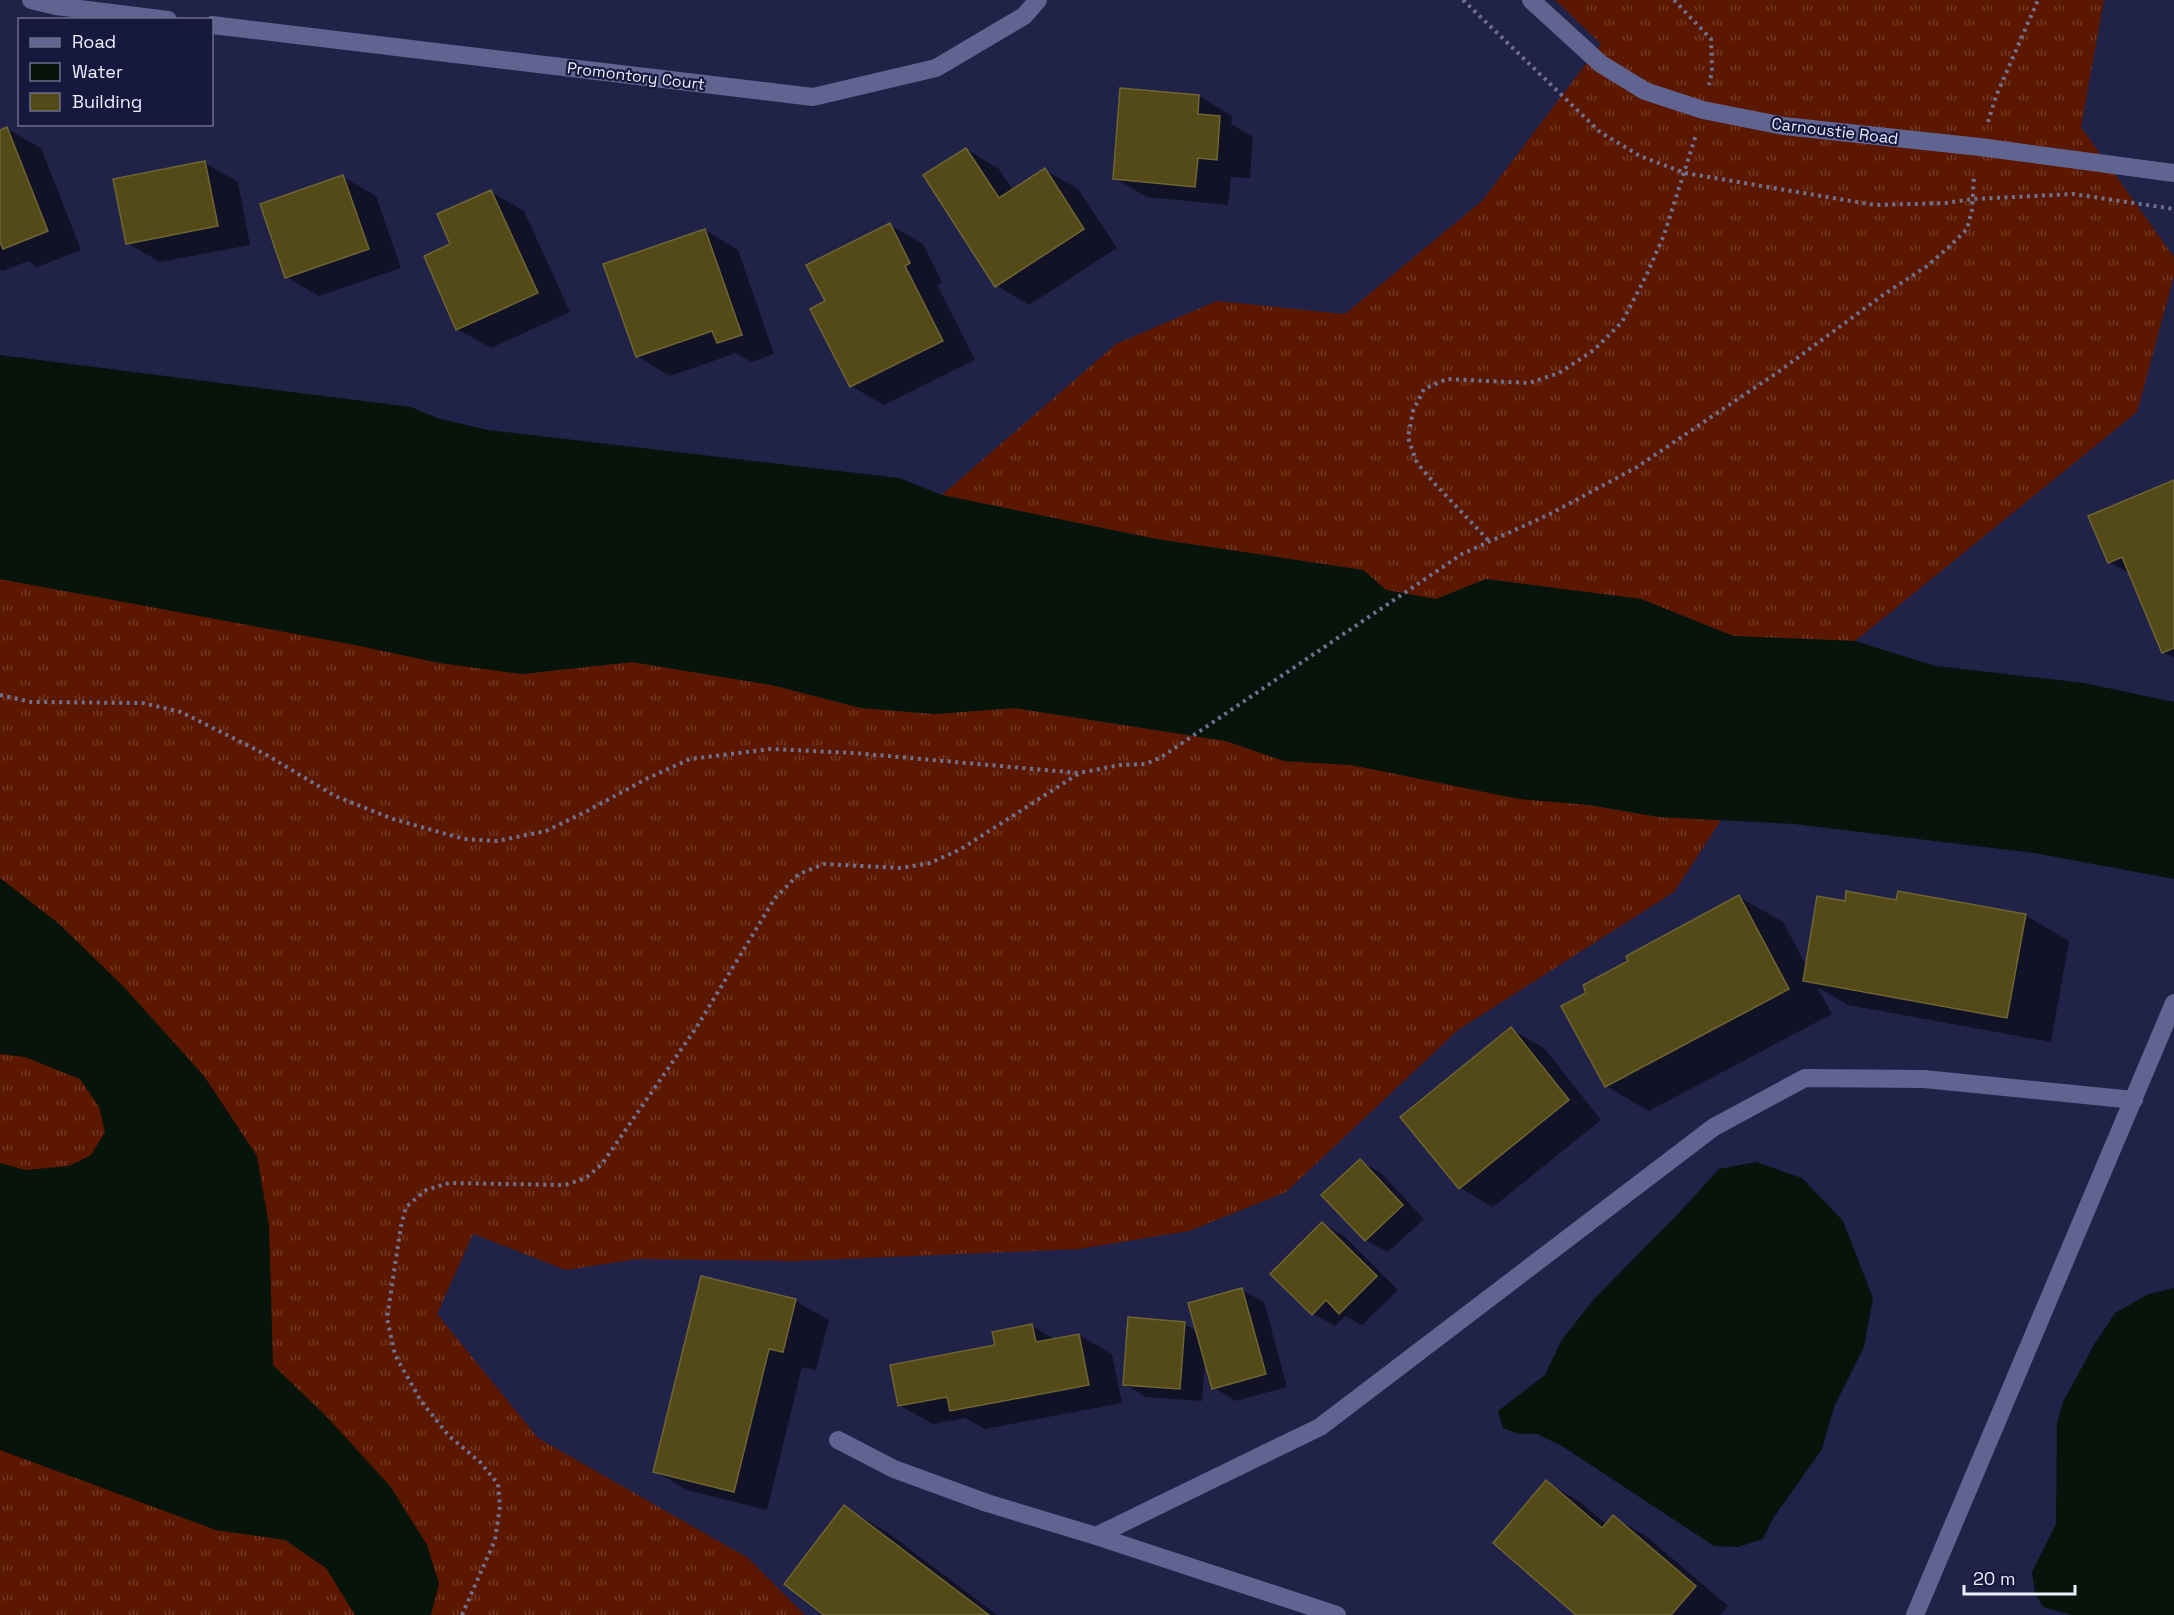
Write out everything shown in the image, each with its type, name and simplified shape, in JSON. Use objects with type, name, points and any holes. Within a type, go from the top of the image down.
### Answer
[{"type":"street","points":[[32,0],[56,6],[152,18]]},
{"type":"street","name":"Promontory Court","points":[[213,25],[813,97],[936,68],[1024,16],[1038,0]]},
{"type":"street","name":"Carnoustie Road","points":[[1531,0],[1600,64],[1645,91],[1703,110],[1784,126],[1980,147],[2174,173]]},
{"type":"street","points":[[1915,1615],[2174,1003]]},
{"type":"street","points":[[1095,1536],[1320,1427],[1714,1126],[1805,1078],[1924,1079],[2134,1100]]},
{"type":"street","points":[[838,1440],[894,1469],[987,1503],[1337,1615]]},
{"type":"path","points":[[1463,0],[1600,132],[1640,156],[1685,173],[1875,205],[1946,203],[1973,199],[2073,194],[2174,208]]},
{"type":"path","points":[[1488,540],[1418,463],[1408,438],[1413,411],[1424,389],[1446,379],[1529,383],[1559,373],[1594,350],[1622,322],[1664,235],[1685,173],[1712,71],[1711,39],[1674,0]]},
{"type":"path","points":[[0,695],[31,702],[143,703],[181,712],[265,754],[334,796],[393,819],[464,839],[497,841],[546,831],[690,759],[771,749],[854,753],[1079,773],[1120,765],[1145,764],[1160,758],[1462,554],[1488,540],[1550,514],[1637,466],[1778,372],[1883,295],[1927,266],[1967,229],[1973,199],[1974,166],[1996,96],[2038,0]]},
{"type":"path","points":[[462,1615],[495,1540],[500,1506],[498,1484],[480,1462],[449,1436],[428,1410],[394,1355],[387,1318],[400,1226],[406,1207],[426,1190],[449,1183],[565,1185],[586,1178],[602,1164],[696,1029],[775,898],[799,874],[824,864],[901,868],[930,863],[961,849],[1079,773]]},
{"type":"green space","points":[[1555,0],[2104,0],[2081,127],[2174,257],[2174,276],[2137,412],[1855,641],[1733,636],[1641,599],[1486,579],[1436,599],[1386,590],[1363,570],[1156,539],[942,495],[1116,344],[1217,301],[1345,314],[1482,201],[1601,44]]},
{"type":"green space","points":[[0,579],[522,674],[632,662],[772,685],[861,708],[935,714],[1014,708],[1226,741],[1284,761],[1351,765],[1659,817],[1721,820],[1674,892],[1458,1030],[1286,1192],[1189,1231],[1079,1249],[796,1261],[637,1259],[566,1270],[473,1234],[437,1314],[538,1438],[748,1558],[805,1615],[0,1615]]},
{"type":"water","points":[[0,355],[411,407],[437,418],[488,430],[899,478],[942,495],[1156,539],[1363,570],[1386,590],[1436,599],[1486,579],[1641,599],[1733,636],[1855,641],[1936,666],[2084,683],[2174,702],[2174,879],[2034,853],[1794,824],[1659,817],[1590,805],[1519,799],[1351,765],[1284,761],[1226,741],[1014,708],[935,714],[861,708],[772,685],[632,662],[522,674],[439,663],[355,645],[0,579]]},
{"type":"water","points":[[0,878],[58,923],[123,986],[204,1076],[257,1156],[269,1225],[273,1365],[326,1416],[390,1486],[427,1545],[439,1584],[431,1615],[355,1615],[326,1568],[285,1540],[216,1530],[0,1450],[0,1163],[25,1170],[69,1166],[91,1155],[105,1132],[99,1107],[80,1079],[25,1057],[0,1054]]},
{"type":"water","points":[[1756,1162],[1802,1178],[1843,1221],[1873,1298],[1864,1347],[1834,1407],[1822,1449],[1772,1520],[1763,1539],[1738,1547],[1714,1546],[1562,1446],[1537,1434],[1519,1434],[1503,1428],[1498,1411],[1545,1375],[1561,1341],[1594,1299],[1719,1169]]},
{"type":"water","points":[[2174,1288],[2174,1615],[2072,1615],[2043,1607],[2035,1593],[2032,1572],[2056,1524],[2057,1423],[2063,1402],[2095,1343],[2115,1313],[2149,1294]]},
{"type":"building","points":[[1120,88],[1199,95],[1198,114],[1220,116],[1217,160],[1198,158],[1195,187],[1113,179]]},
{"type":"building","points":[[7,127],[48,231],[3,249],[0,242],[0,130]]},
{"type":"building","points":[[966,148],[999,198],[1045,168],[1084,229],[995,287],[923,175]]},
{"type":"building","points":[[205,161],[218,226],[126,244],[113,179]]},
{"type":"building","points":[[343,175],[369,249],[285,278],[260,204]]},
{"type":"building","points":[[491,190],[538,293],[456,330],[424,256],[450,244],[437,214]]},
{"type":"building","points":[[890,223],[910,263],[905,266],[943,341],[850,387],[810,309],[825,301],[806,265]]},
{"type":"building","points":[[705,229],[742,335],[717,343],[712,331],[636,357],[603,264]]},
{"type":"building","points":[[2174,480],[2174,648],[2162,653],[2122,557],[2108,563],[2088,516]]},
{"type":"building","points":[[1846,891],[1896,900],[1898,891],[2026,914],[2007,1018],[1803,981],[1817,896],[1845,901]]},
{"type":"building","points":[[1739,895],[1789,989],[1605,1087],[1561,1006],[1586,993],[1583,985],[1628,961],[1626,956]]},
{"type":"building","points":[[1511,1027],[1569,1100],[1459,1189],[1400,1117]]},
{"type":"building","points":[[1360,1159],[1403,1205],[1365,1241],[1321,1195]]},
{"type":"building","points":[[1322,1222],[1377,1276],[1339,1314],[1326,1300],[1312,1315],[1270,1274]]},
{"type":"building","points":[[701,1276],[796,1299],[783,1352],[769,1349],[734,1492],[653,1472]]},
{"type":"building","points":[[1242,1288],[1266,1374],[1212,1389],[1188,1303]]},
{"type":"building","points":[[1128,1317],[1185,1322],[1180,1389],[1123,1385]]},
{"type":"building","points":[[1032,1324],[1036,1342],[1079,1334],[1089,1385],[950,1411],[947,1397],[898,1406],[890,1365],[995,1345],[992,1332]]},
{"type":"building","points":[[1546,1480],[1602,1528],[1613,1515],[1696,1586],[1671,1615],[1576,1615],[1493,1543]]},
{"type":"building","points":[[844,1505],[989,1615],[824,1615],[784,1584]]}]
